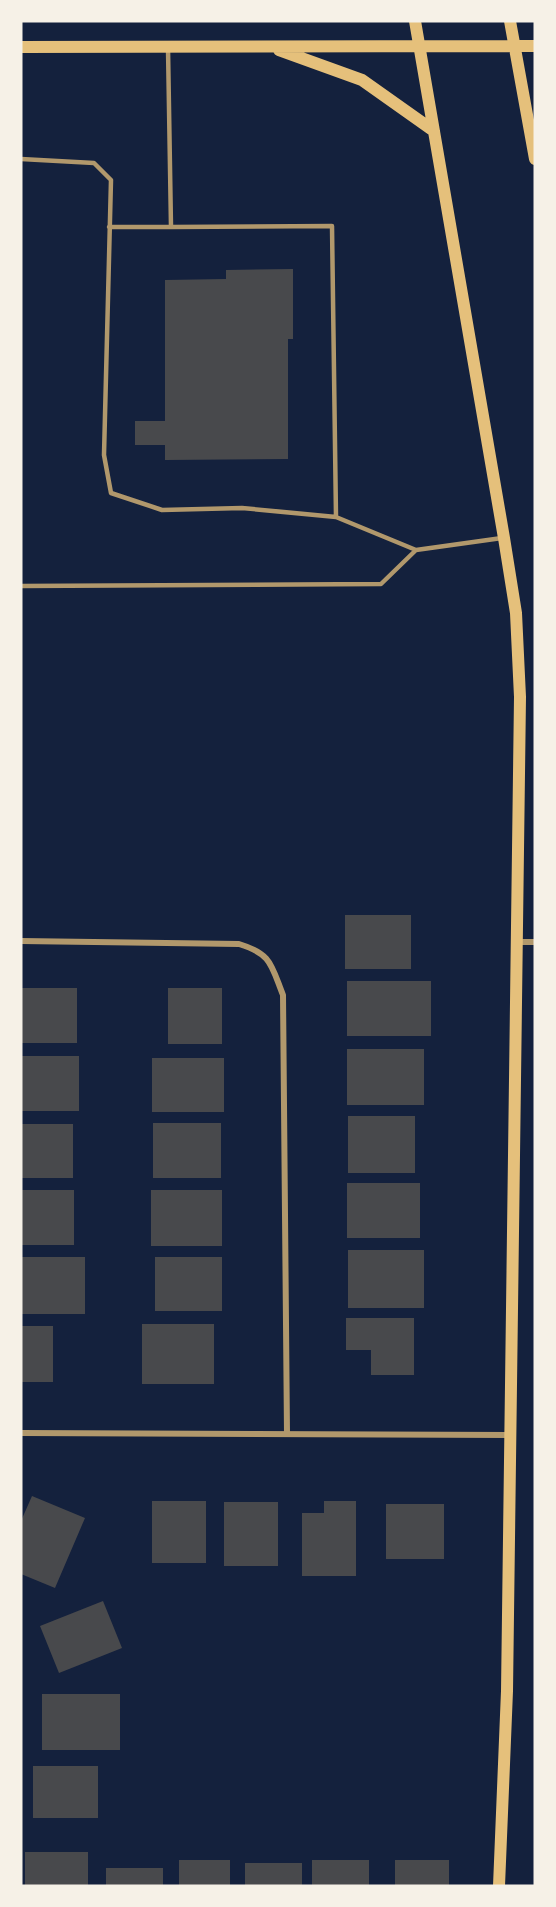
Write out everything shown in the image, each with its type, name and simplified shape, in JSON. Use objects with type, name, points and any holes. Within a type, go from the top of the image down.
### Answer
[{"type":"main road","points":[[415,21],[516,613],[520,697],[507,1713],[499,1886]]},
{"type":"main road","points":[[510,21],[535,159]]},
{"type":"main road","points":[[21,47],[535,46]]},
{"type":"main road","points":[[273,48],[362,80],[434,131]]},
{"type":"street","points":[[21,941],[238,944],[259,950],[268,958],[283,995],[287,1433]]},
{"type":"street","points":[[516,942],[535,942]]},
{"type":"street","points":[[21,1433],[509,1435]]},
{"type":"lane","points":[[168,47],[171,228]]},
{"type":"lane","points":[[21,159],[94,163],[111,180],[104,455],[111,492],[162,510],[242,508],[336,517],[416,550],[504,538]]},
{"type":"lane","points":[[109,228],[332,226],[336,517]]},
{"type":"lane","points":[[21,586],[381,584],[416,550]]},
{"type":"building","points":[[293,269],[293,339],[288,339],[288,459],[165,460],[165,445],[135,445],[135,421],[165,421],[165,280],[226,279],[226,270]]},
{"type":"building","points":[[345,915],[411,915],[411,969],[345,969]]},
{"type":"building","points":[[347,981],[431,981],[431,1036],[347,1036]]},
{"type":"building","points":[[21,988],[77,988],[77,1043],[21,1043]]},
{"type":"building","points":[[168,988],[222,988],[222,1044],[168,1044]]},
{"type":"building","points":[[347,1049],[424,1049],[424,1105],[347,1105]]},
{"type":"building","points":[[21,1056],[79,1056],[79,1111],[21,1111]]},
{"type":"building","points":[[152,1058],[224,1058],[224,1112],[152,1112]]},
{"type":"building","points":[[348,1116],[415,1116],[415,1173],[348,1173]]},
{"type":"building","points":[[153,1123],[221,1123],[221,1178],[153,1178]]},
{"type":"building","points":[[21,1124],[73,1124],[73,1178],[21,1178]]},
{"type":"building","points":[[347,1183],[420,1183],[420,1238],[347,1238]]},
{"type":"building","points":[[21,1190],[74,1190],[74,1245],[21,1245]]},
{"type":"building","points":[[151,1190],[222,1190],[222,1246],[151,1246]]},
{"type":"building","points":[[348,1250],[424,1250],[424,1308],[348,1308]]},
{"type":"building","points":[[21,1257],[85,1257],[85,1314],[21,1314]]},
{"type":"building","points":[[155,1257],[222,1257],[222,1311],[155,1311]]},
{"type":"building","points":[[346,1318],[414,1318],[414,1375],[371,1375],[371,1350],[346,1350]]},
{"type":"building","points":[[142,1324],[214,1324],[214,1384],[142,1384]]},
{"type":"building","points":[[21,1326],[53,1326],[53,1382],[21,1382]]},
{"type":"building","points":[[32,1496],[85,1518],[55,1588],[21,1574],[21,1521]]},
{"type":"building","points":[[152,1501],[206,1501],[206,1563],[152,1563]]},
{"type":"building","points":[[324,1501],[356,1501],[356,1576],[302,1576],[302,1513],[324,1513]]},
{"type":"building","points":[[224,1502],[278,1502],[278,1566],[224,1566]]},
{"type":"building","points":[[386,1504],[444,1504],[444,1559],[386,1559]]},
{"type":"building","points":[[103,1601],[122,1648],[59,1673],[40,1626]]},
{"type":"building","points":[[42,1694],[120,1694],[120,1750],[42,1750]]},
{"type":"building","points":[[33,1766],[98,1766],[98,1818],[33,1818]]},
{"type":"building","points":[[25,1852],[88,1852],[88,1886],[25,1886]]},
{"type":"building","points":[[179,1860],[230,1860],[230,1886],[179,1886]]},
{"type":"building","points":[[312,1860],[369,1860],[369,1886],[312,1886]]},
{"type":"building","points":[[395,1860],[449,1860],[449,1886],[395,1886]]},
{"type":"building","points":[[245,1863],[302,1863],[302,1886],[245,1886]]},
{"type":"building","points":[[106,1868],[163,1868],[163,1886],[106,1886]]}]
